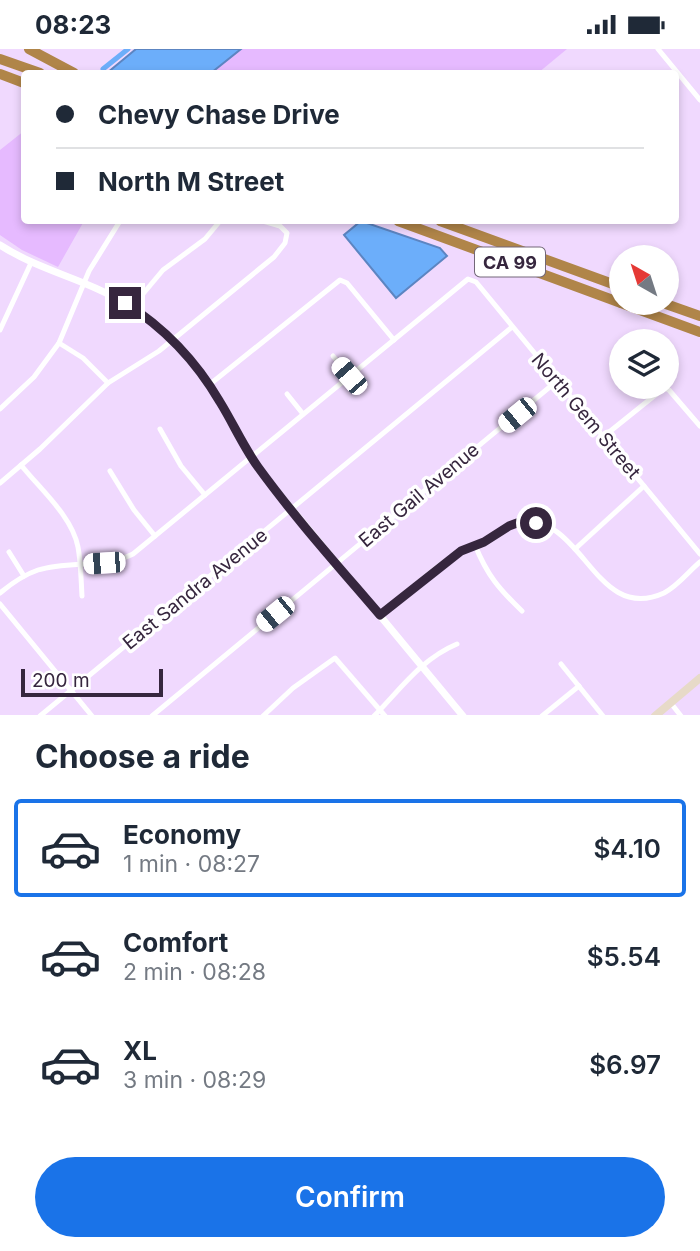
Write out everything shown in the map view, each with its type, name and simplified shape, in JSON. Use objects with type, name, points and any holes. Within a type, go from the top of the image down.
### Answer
[{"type":"highway","points":[[29,49],[68,70]]},
{"type":"highway","points":[[0,59],[31,70]]},
{"type":"highway","points":[[0,74],[21,84]]},
{"type":"highway","points":[[0,80],[21,84]]},
{"type":"highway","name":"CA 99","points":[[406,224],[609,299]]},
{"type":"highway","name":"CA 99","points":[[448,224],[609,283]]},
{"type":"highway","points":[[679,309],[700,316]]},
{"type":"highway","name":"CA 99","points":[[654,315],[700,332]]},
{"type":"main road","points":[[655,715],[700,678]]},
{"type":"street","points":[[658,49],[675,70]]},
{"type":"street","points":[[679,74],[700,100]]},
{"type":"street","points":[[0,409],[34,377],[59,343],[83,283],[100,250],[118,224]]},
{"type":"street","points":[[132,307],[163,270],[205,239],[218,224]]},
{"type":"street","points":[[0,482],[108,383],[159,351],[274,257],[287,237],[285,229],[271,224]]},
{"type":"street","points":[[0,245],[31,263],[83,283],[132,307],[173,340],[209,384],[251,456],[462,715]]},
{"type":"street","points":[[0,330],[31,263]]},
{"type":"street","name":"North Gem Street","points":[[394,339],[465,280],[471,279],[700,554]]},
{"type":"street","points":[[0,593],[24,576],[47,568],[104,563],[125,558],[394,339],[347,283],[340,280],[209,384]]},
{"type":"street","name":"East Sandra Avenue","points":[[41,715],[512,327]]},
{"type":"street","points":[[59,343],[83,358],[108,383]]},
{"type":"street","points":[[333,356],[349,376]]},
{"type":"street","name":"East Gail Avenue","points":[[153,715],[556,381]]},
{"type":"street","points":[[287,394],[303,414]]},
{"type":"street","points":[[603,437],[650,399]]},
{"type":"street","points":[[677,399],[700,426]]},
{"type":"street","points":[[160,429],[181,466],[205,495]]},
{"type":"street","points":[[21,465],[69,526],[78,546],[82,596]]},
{"type":"street","points":[[110,471],[134,510],[155,536]]},
{"type":"street","points":[[575,549],[643,486]]},
{"type":"street","points":[[380,615],[452,557],[509,526],[526,522],[554,529],[603,582],[629,597],[664,593],[700,562]]},
{"type":"street","points":[[475,545],[484,568],[494,583],[522,611]]},
{"type":"street","points":[[9,552],[24,576]]},
{"type":"street","points":[[0,604],[91,715]]},
{"type":"street","points":[[375,715],[397,688],[422,666],[444,649],[457,644]]},
{"type":"street","points":[[264,715],[293,688],[335,658],[384,715]]},
{"type":"street","points":[[561,664],[602,715]]},
{"type":"street","points":[[543,715],[579,686]]},
{"type":"street","points":[[670,702],[680,715]]},
{"type":"shaded area","points":[[241,49],[567,49],[542,70],[215,70]]},
{"type":"shaded area","points":[[21,133],[21,224],[82,224],[58,267],[22,250],[0,235],[0,150]]},
{"type":"water","points":[[136,49],[241,49],[215,70],[111,70]]},
{"type":"water","points":[[357,224],[370,224],[440,248],[447,256],[396,298],[344,235]]},
{"type":"waterway","points":[[103,69],[128,49]]},
{"type":"route","points":[[125,303],[156,324],[193,362],[219,399],[258,467],[380,615],[461,551],[484,542],[517,523],[536,523]]}]
